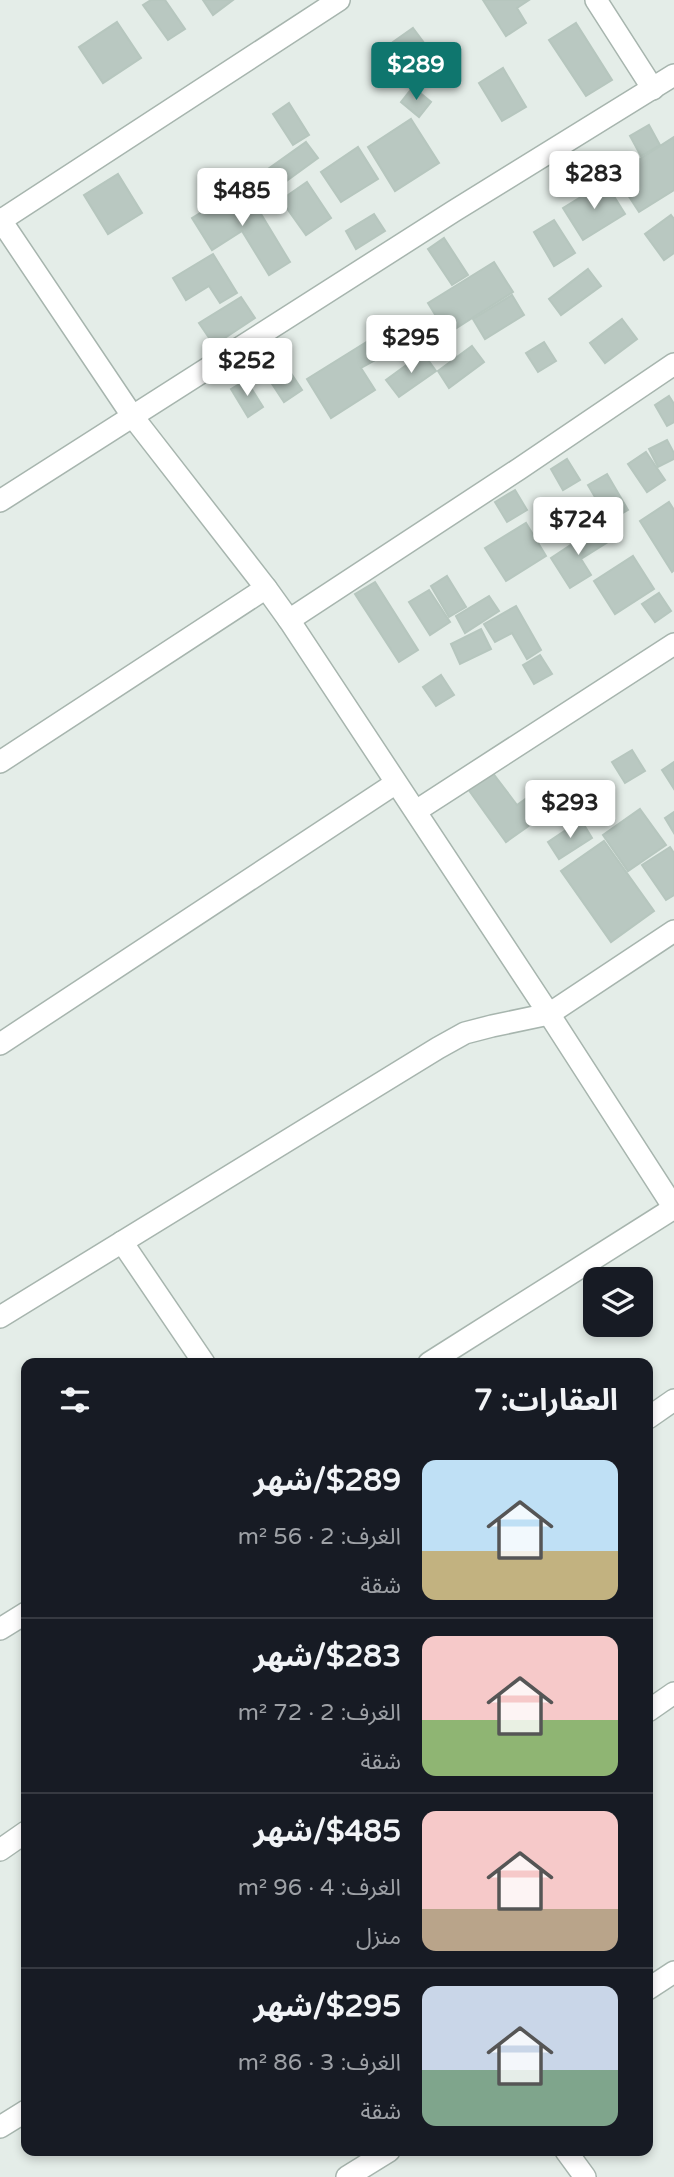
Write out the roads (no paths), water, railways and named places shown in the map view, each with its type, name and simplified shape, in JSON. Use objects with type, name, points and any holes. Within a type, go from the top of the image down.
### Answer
[{"type":"street","points":[[339,0],[0,220],[133,417],[289,620],[674,1208],[437,1358]]},
{"type":"street","points":[[596,0],[653,89]]},
{"type":"street","points":[[0,501],[454,211],[674,75]]},
{"type":"street","points":[[289,620],[674,364]]},
{"type":"street","points":[[0,762],[266,588]]},
{"type":"street","points":[[416,811],[674,644]]},
{"type":"street","points":[[0,1044],[396,783]]},
{"type":"street","points":[[0,1317],[438,1048],[466,1034],[492,1026],[549,1014],[674,931]]},
{"type":"street","points":[[122,1242],[201,1358]]},
{"type":"street","points":[[653,1415],[674,1400]]},
{"type":"street","points":[[0,1629],[21,1616]]},
{"type":"street","points":[[653,1708],[674,1693]]},
{"type":"street","points":[[653,1986],[673,1976]]},
{"type":"street","points":[[0,2127],[21,2114]]},
{"type":"street","points":[[347,2177],[381,2156]]},
{"type":"street","points":[[570,2156],[585,2177]]}]
